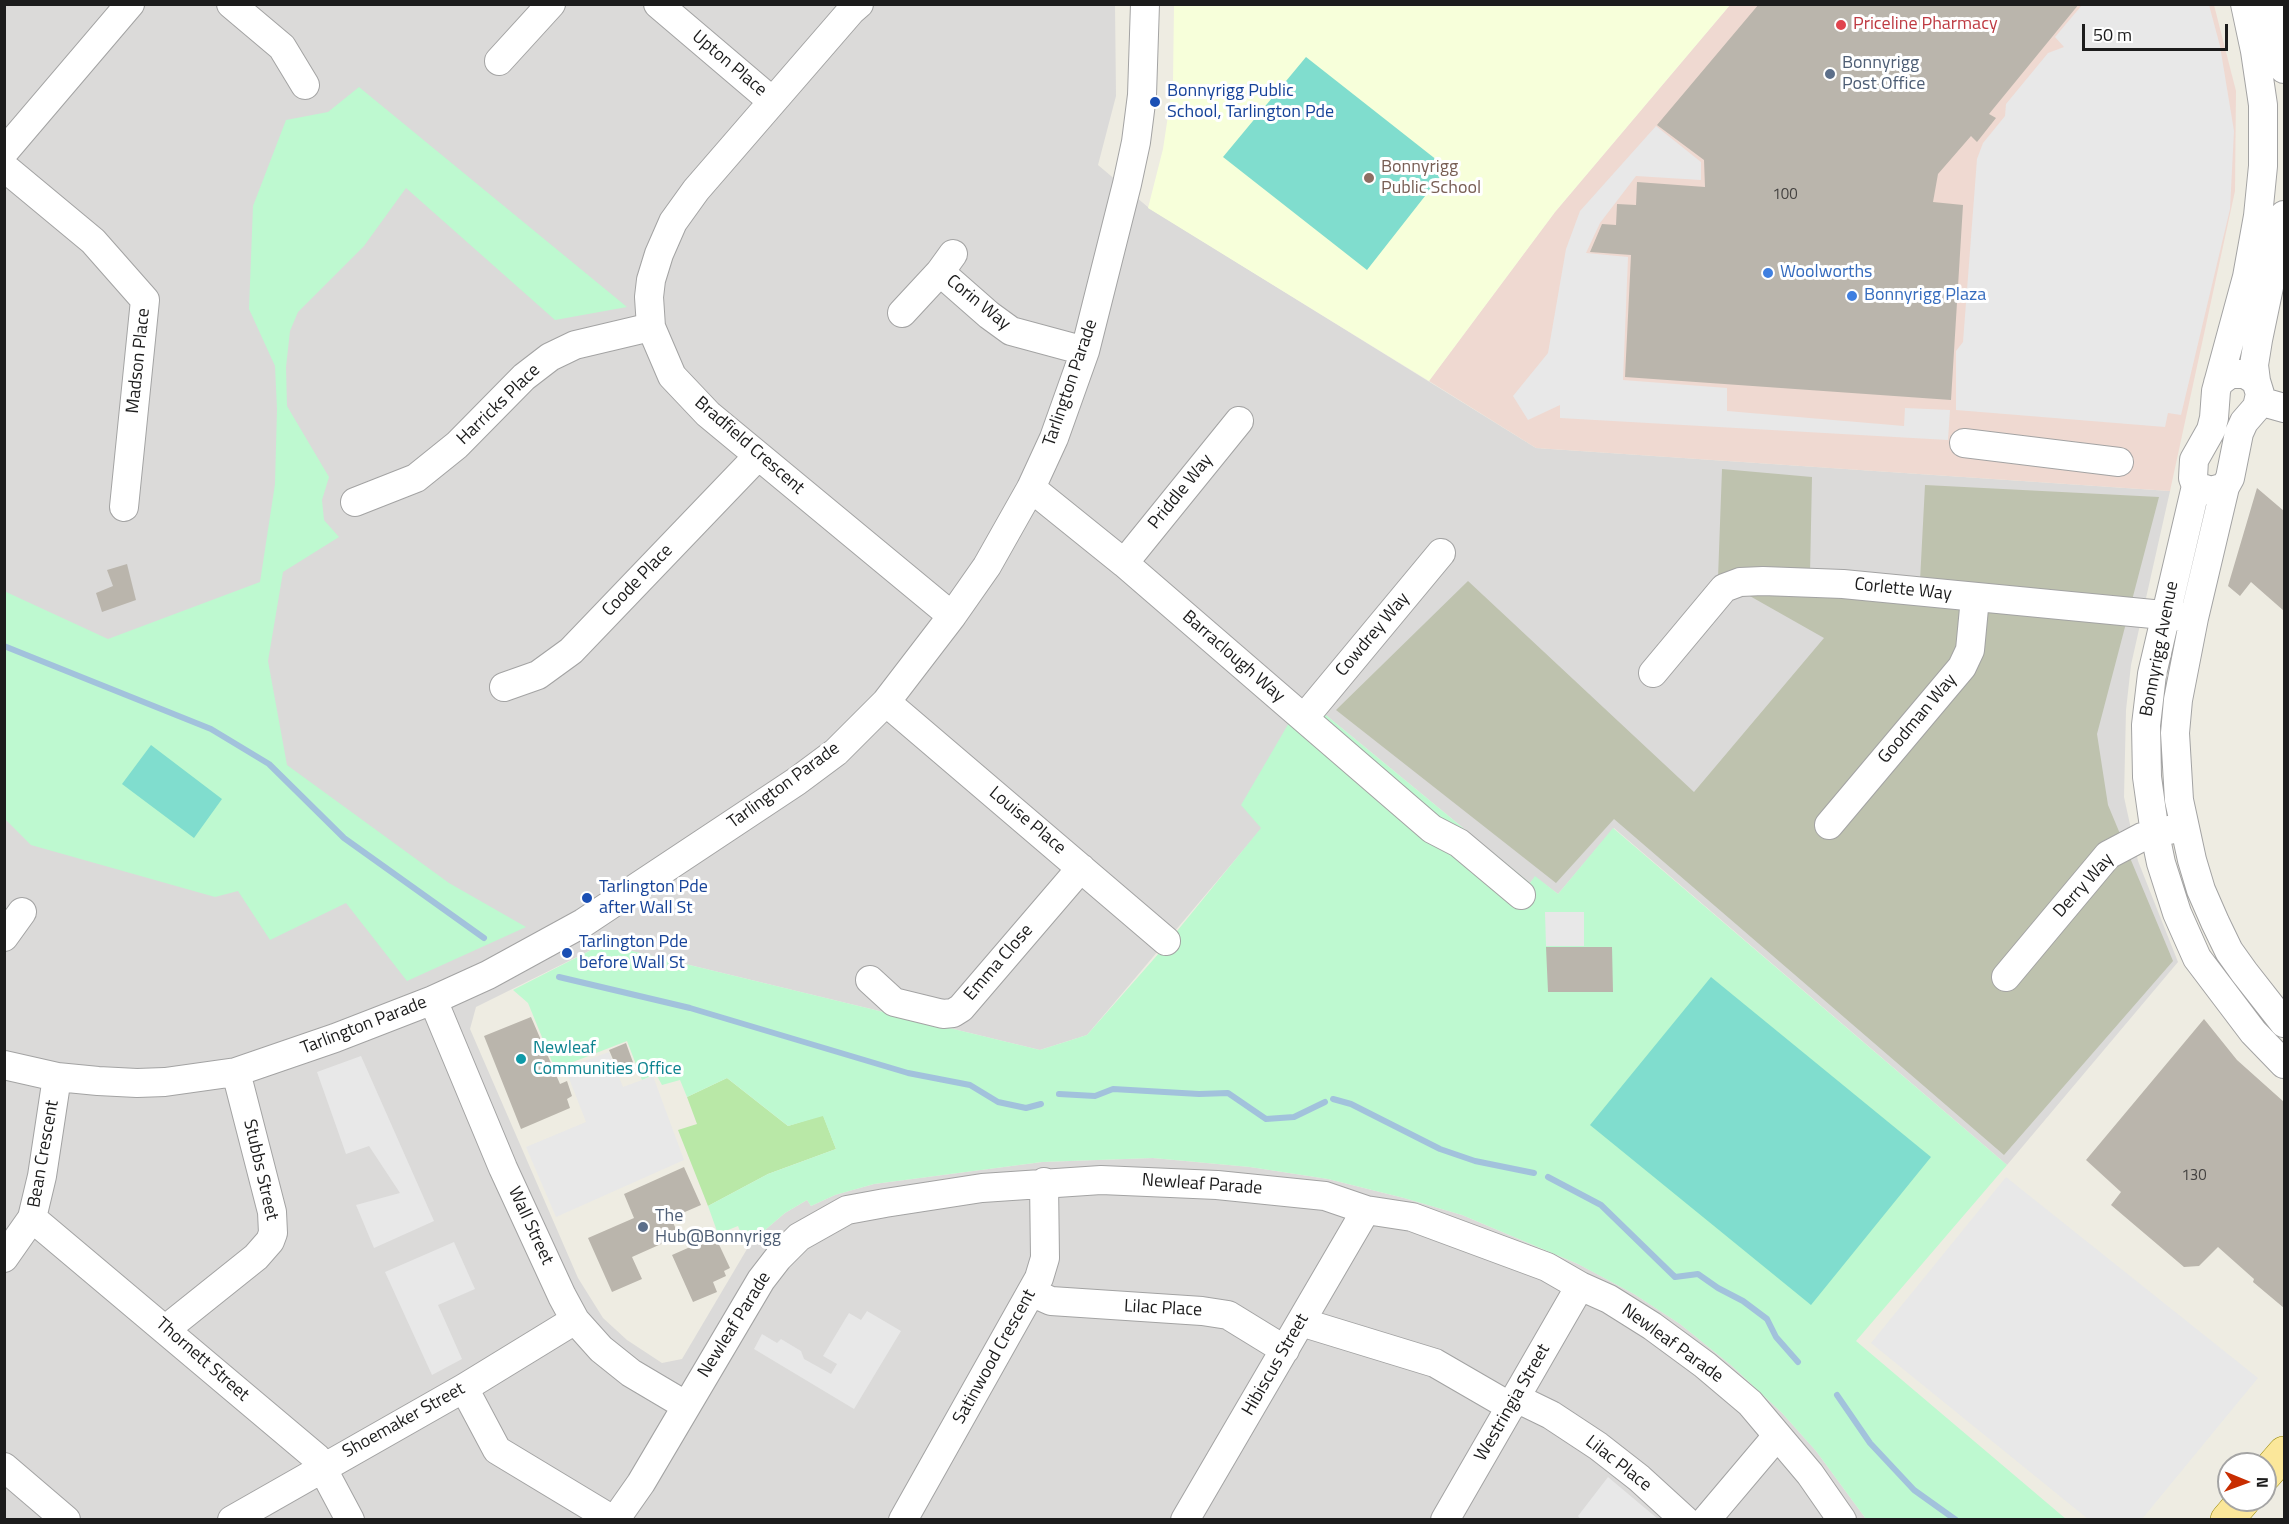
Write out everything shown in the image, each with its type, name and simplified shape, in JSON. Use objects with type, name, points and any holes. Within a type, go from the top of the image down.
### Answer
[{"type":"street","points":[[4,152],[130,4]]},
{"type":"street","points":[[499,61],[551,4]]},
{"type":"street","name":"Upton Place","points":[[658,4],[772,101]]},
{"type":"street","name":"Bradfield Crescent","points":[[859,4],[696,190],[673,222],[651,280],[649,297],[651,327],[672,376],[708,414],[952,616]]},
{"type":"street","name":"Tarlington Parade","points":[[4,1065],[57,1077],[137,1083],[187,1080],[236,1072],[335,1038],[433,1000],[509,964],[583,923],[797,781],[836,752],[886,702],[987,566],[1031,488],[1054,438],[1085,351],[1103,285],[1136,142],[1142,95],[1145,4]]},
{"type":"street","points":[[2218,383],[2247,277],[2258,216],[2263,166],[2263,105],[2245,4]]},
{"type":"street","points":[[2271,4],[2284,69]]},
{"type":"street","points":[[245,9],[282,47],[305,85]]},
{"type":"street","name":"Madson Place","points":[[4,167],[93,241],[145,300],[124,507]]},
{"type":"street","points":[[2266,397],[2254,365],[2284,215]]},
{"type":"street","name":"Corin Way","points":[[902,313],[947,263],[989,315],[1011,331],[1085,351]]},
{"type":"street","name":"Harricks Place","points":[[355,502],[416,478],[457,445],[524,377],[550,357],[575,345],[651,327]]},
{"type":"street","points":[[2218,383],[2230,374],[2238,372],[2251,377],[2266,397]]},
{"type":"street","name":"Bonnyrigg Avenue","points":[[2218,383],[2211,430],[2194,460],[2193,478],[2196,486],[2152,674],[2146,725],[2147,777],[2161,862],[2177,913],[2197,958],[2253,1032],[2284,1064]]},
{"type":"street","name":"Bonnyrigg Avenue","points":[[2266,397],[2244,422],[2239,433],[2230,478],[2225,487],[2193,618],[2178,700],[2175,733],[2176,767],[2184,826],[2201,890],[2229,951],[2256,990],[2284,1023]]},
{"type":"street","name":"Priddle Way","points":[[1124,562],[1239,421]]},
{"type":"street","points":[[1964,443],[2119,462]]},
{"type":"street","name":"Coode Place","points":[[504,687],[538,675],[572,651],[758,456]]},
{"type":"street","points":[[2196,486],[2211,491],[2225,487]]},
{"type":"street","name":"Barraclough Way","points":[[1031,488],[1124,562],[1432,829],[1459,843],[1521,895]]},
{"type":"street","name":"Cowdrey Way","points":[[1304,718],[1441,553]]},
{"type":"street","name":"Corlette Way","points":[[1653,674],[1724,588],[1740,582],[1843,584],[2193,618]]},
{"type":"street","name":"Goodman Way","points":[[1829,825],[1962,667],[1970,650],[1975,598]]},
{"type":"street","name":"Louise Place","points":[[886,702],[1166,941]]},
{"type":"street","name":"Derry Way","points":[[2006,977],[2108,855],[2130,842],[2184,826]]},
{"type":"street","name":"Emma Close","points":[[870,980],[894,1002],[943,1014],[953,1013],[961,1008],[1081,868]]},
{"type":"street","points":[[4,937],[22,912]]},
{"type":"street","name":"Wall Street","points":[[433,1000],[500,1162],[575,1320],[601,1349],[631,1373],[685,1405]]},
{"type":"street","name":"Stubbs Street","points":[[166,1329],[256,1257],[270,1241],[273,1233],[272,1212],[236,1072]]},
{"type":"street","name":"Bean Crescent","points":[[4,1258],[32,1218],[42,1176],[57,1077]]},
{"type":"street","name":"Newleaf Parade","points":[[614,1520],[641,1483],[685,1405],[761,1281],[778,1258],[799,1237],[847,1210],[982,1188],[1044,1182],[1101,1180],[1217,1185],[1325,1196],[1366,1210],[1412,1217],[1547,1267],[1616,1303],[1652,1326],[1705,1365],[1750,1403],[1810,1474],[1842,1520]]},
{"type":"street","name":"Satinwood Crescent","points":[[903,1520],[1032,1293],[1045,1258],[1044,1182]]},
{"type":"street","name":"Hibiscus Street","points":[[1185,1520],[1366,1210]]},
{"type":"street","name":"Thornett Street","points":[[32,1218],[317,1458],[350,1520]]},
{"type":"street","name":"Westringia Street","points":[[1445,1520],[1580,1286]]},
{"type":"street","name":"Lilac Place","points":[[1032,1293],[1051,1301],[1228,1315],[1285,1350]]},
{"type":"street","name":"Shoemaker Street","points":[[232,1520],[464,1388],[575,1320]]},
{"type":"street","name":"Lilac Place","points":[[1301,1322],[1435,1363],[1513,1403],[1551,1415],[1598,1446],[1639,1478],[1685,1520]]},
{"type":"street","points":[[464,1388],[497,1450],[614,1520]]},
{"type":"street","points":[[1706,1520],[1777,1436]]},
{"type":"street","points":[[4,1467],[66,1520]]},
{"type":"shaded area","points":[[5,5],[1115,5],[1116,96],[1098,165],[1149,208],[1536,448],[2170,491],[2131,665],[2126,710],[2124,797],[2138,861],[2178,962],[2007,1165],[1614,828],[1558,894],[1535,877],[1530,883],[1304,697],[1262,828],[1087,1035],[1040,1050],[603,944],[476,1007],[470,1029],[578,1278],[603,1318],[627,1340],[662,1363],[682,1359],[747,1249],[785,1213],[807,1200],[811,1206],[835,1195],[874,1184],[1042,1162],[1153,1158],[1250,1167],[1328,1179],[1462,1215],[1580,1265],[1634,1294],[1680,1324],[1732,1366],[1782,1413],[1816,1451],[1866,1519],[5,1520]]},
{"type":"shaded area","name":"Bonnyrigg Public School","points":[[1174,5],[1730,5],[1555,212],[1429,381],[1148,208],[1163,149],[1173,82]]},
{"type":"shaded area","name":"Bonnyrigg Plaza","points":[[1730,5],[2214,5],[2236,91],[2235,191],[2170,491],[1536,448],[1429,381],[1555,212]]},
{"type":"shaded area","points":[[2082,5],[2209,5],[2220,46],[2234,131],[2230,209],[2181,415],[2168,413],[2165,427],[1956,410],[1956,351],[1963,342],[1977,159],[1983,143],[2005,116],[2006,104],[2048,53],[2064,47],[2055,37]]},
{"type":"shaded area","points":[[1306,57],[1447,168],[1367,270],[1223,157]]},
{"type":"shaded area","points":[[359,87],[627,307],[555,320],[406,188],[364,246],[298,312],[290,331],[286,367],[287,406],[329,477],[322,500],[324,520],[339,537],[283,572],[268,661],[287,765],[449,883],[526,927],[407,981],[346,903],[270,940],[238,891],[215,897],[31,845],[5,819],[4,591],[108,639],[260,582],[275,484],[277,409],[275,366],[249,309],[253,206],[286,120],[328,112]]},
{"type":"shaded area","points":[[1656,126],[1701,162],[1701,180],[1636,176],[1600,223],[1586,253],[1628,257],[1623,380],[1727,388],[1727,411],[1904,426],[1905,408],[1950,410],[1948,440],[1560,418],[1560,405],[1528,420],[1513,396],[1548,353],[1566,249],[1580,211]]},
{"type":"shaded area","points":[[1722,469],[1812,477],[1810,574],[1920,581],[1925,485],[2159,497],[2097,734],[2108,805],[2173,961],[2004,1155],[1614,819],[1556,883],[1336,710],[1468,581],[1694,792],[1824,638],[1718,578]]},
{"type":"shaded area","points":[[1304,697],[1530,883],[1535,876],[1558,894],[1613,828],[2007,1165],[1856,1341],[2066,1519],[1866,1519],[1816,1451],[1782,1413],[1732,1366],[1680,1324],[1634,1294],[1578,1264],[1462,1215],[1328,1179],[1250,1167],[1153,1158],[1042,1162],[874,1184],[835,1195],[811,1206],[807,1200],[785,1213],[747,1249],[738,1226],[718,1234],[708,1206],[768,1174],[836,1149],[823,1116],[788,1126],[727,1078],[687,1097],[680,1080],[662,1085],[656,1074],[642,1080],[627,1041],[555,1069],[528,1003],[513,990],[603,944],[1040,1050],[1087,1035],[1160,952],[1261,828],[1241,805]]},
{"type":"shaded area","points":[[151,745],[222,799],[194,838],[122,784]]},
{"type":"shaded area","points":[[1545,912],[1584,912],[1584,946],[1546,946]]},
{"type":"shaded area","points":[[1711,977],[1931,1157],[1811,1305],[1590,1125]]},
{"type":"shaded area","points":[[609,1052],[623,1087],[653,1076],[684,1160],[556,1217],[526,1147],[586,1122],[565,1068]]},
{"type":"shaded area","points":[[361,1056],[434,1221],[374,1248],[356,1205],[400,1193],[369,1146],[346,1154],[317,1072]]},
{"type":"shaded area","points":[[2006,1177],[2258,1378],[2142,1519],[2088,1519],[1871,1343]]},
{"type":"shaded area","points":[[454,1242],[475,1289],[438,1305],[462,1359],[432,1375],[385,1272]]},
{"type":"shaded area","points":[[867,1311],[901,1331],[854,1409],[754,1349],[762,1334],[777,1343],[781,1339],[801,1351],[804,1359],[831,1374],[837,1364],[823,1356],[849,1313],[861,1320]]},
{"type":"shaded area","points":[[1608,1477],[1658,1519],[1581,1520],[1578,1516]]},
{"type":"green space","points":[[727,1078],[788,1126],[823,1115],[836,1149],[768,1174],[708,1206],[678,1130],[697,1124],[687,1097]]},
{"type":"building","name":"Bonnyrigg Plaza","points":[[1759,4],[2079,4],[1989,114],[1996,118],[1977,142],[1971,136],[1938,174],[1933,202],[1963,205],[1951,400],[1625,377],[1631,255],[1590,252],[1602,224],[1616,225],[1617,204],[1636,205],[1637,182],[1705,187],[1704,160],[1657,125]]},
{"type":"building","points":[[2257,488],[2284,511],[2284,611],[2251,582],[2240,596],[2228,586]]},
{"type":"building","points":[[127,564],[136,600],[102,612],[96,593],[113,586],[107,570]]},
{"type":"building","points":[[1546,947],[1612,947],[1613,992],[1548,992]]},
{"type":"building","name":"Newleaf Communities Office","points":[[531,1017],[560,1084],[567,1081],[572,1096],[567,1099],[570,1108],[521,1129],[484,1036]]},
{"type":"building","points":[[2204,1019],[2237,1060],[2284,1102],[2284,1308],[2253,1282],[2254,1279],[2218,1247],[2199,1266],[2184,1267],[2111,1205],[2121,1192],[2086,1160]]},
{"type":"building","points":[[626,1043],[634,1065],[618,1071],[609,1050]]},
{"type":"building","name":"The Hub@Bonnyrigg","points":[[684,1167],[701,1205],[671,1218],[679,1236],[632,1257],[642,1279],[612,1292],[588,1238],[634,1218],[624,1194]]},
{"type":"building","name":"The Hub@Bonnyrigg","points":[[715,1236],[730,1268],[724,1271],[726,1276],[713,1282],[717,1292],[693,1302],[672,1255]]},
{"type":"waterway","points":[[4,646],[211,729],[269,764],[344,838],[484,938]]},
{"type":"waterway","points":[[559,977],[690,1008],[908,1073],[970,1085],[998,1102],[1026,1108],[1041,1104]]},
{"type":"waterway","points":[[1059,1094],[1095,1096],[1113,1089],[1199,1094],[1228,1093],[1266,1119],[1294,1117],[1325,1102]]},
{"type":"waterway","points":[[1333,1099],[1351,1104],[1440,1149],[1475,1161],[1534,1173]]},
{"type":"waterway","points":[[1548,1177],[1601,1205],[1675,1277],[1698,1274],[1743,1301],[1767,1319],[1776,1337],[1798,1362]]},
{"type":"waterway","points":[[1837,1395],[1870,1443],[1914,1490],[1956,1520]]},
{"type":"place","name":"Priceline Pharmacy","points":[[1841,25]]},
{"type":"place","name":"Bonnyrigg Post Office","points":[[1830,74]]},
{"type":"place","name":"Bonnyrigg Public School, Tarlington Pde","points":[[1155,102]]},
{"type":"place","name":"Bonnyrigg Public School","points":[[1369,178]]},
{"type":"place","name":"Woolworths","points":[[1768,273]]},
{"type":"place","name":"Bonnyrigg Plaza","points":[[1852,296]]},
{"type":"place","name":"Tarlington Pde after Wall St","points":[[587,898]]},
{"type":"place","name":"Tarlington Pde before Wall St","points":[[567,953]]},
{"type":"place","name":"Newleaf Communities Office","points":[[521,1059]]},
{"type":"place","name":"The Hub@Bonnyrigg","points":[[643,1227]]}]
